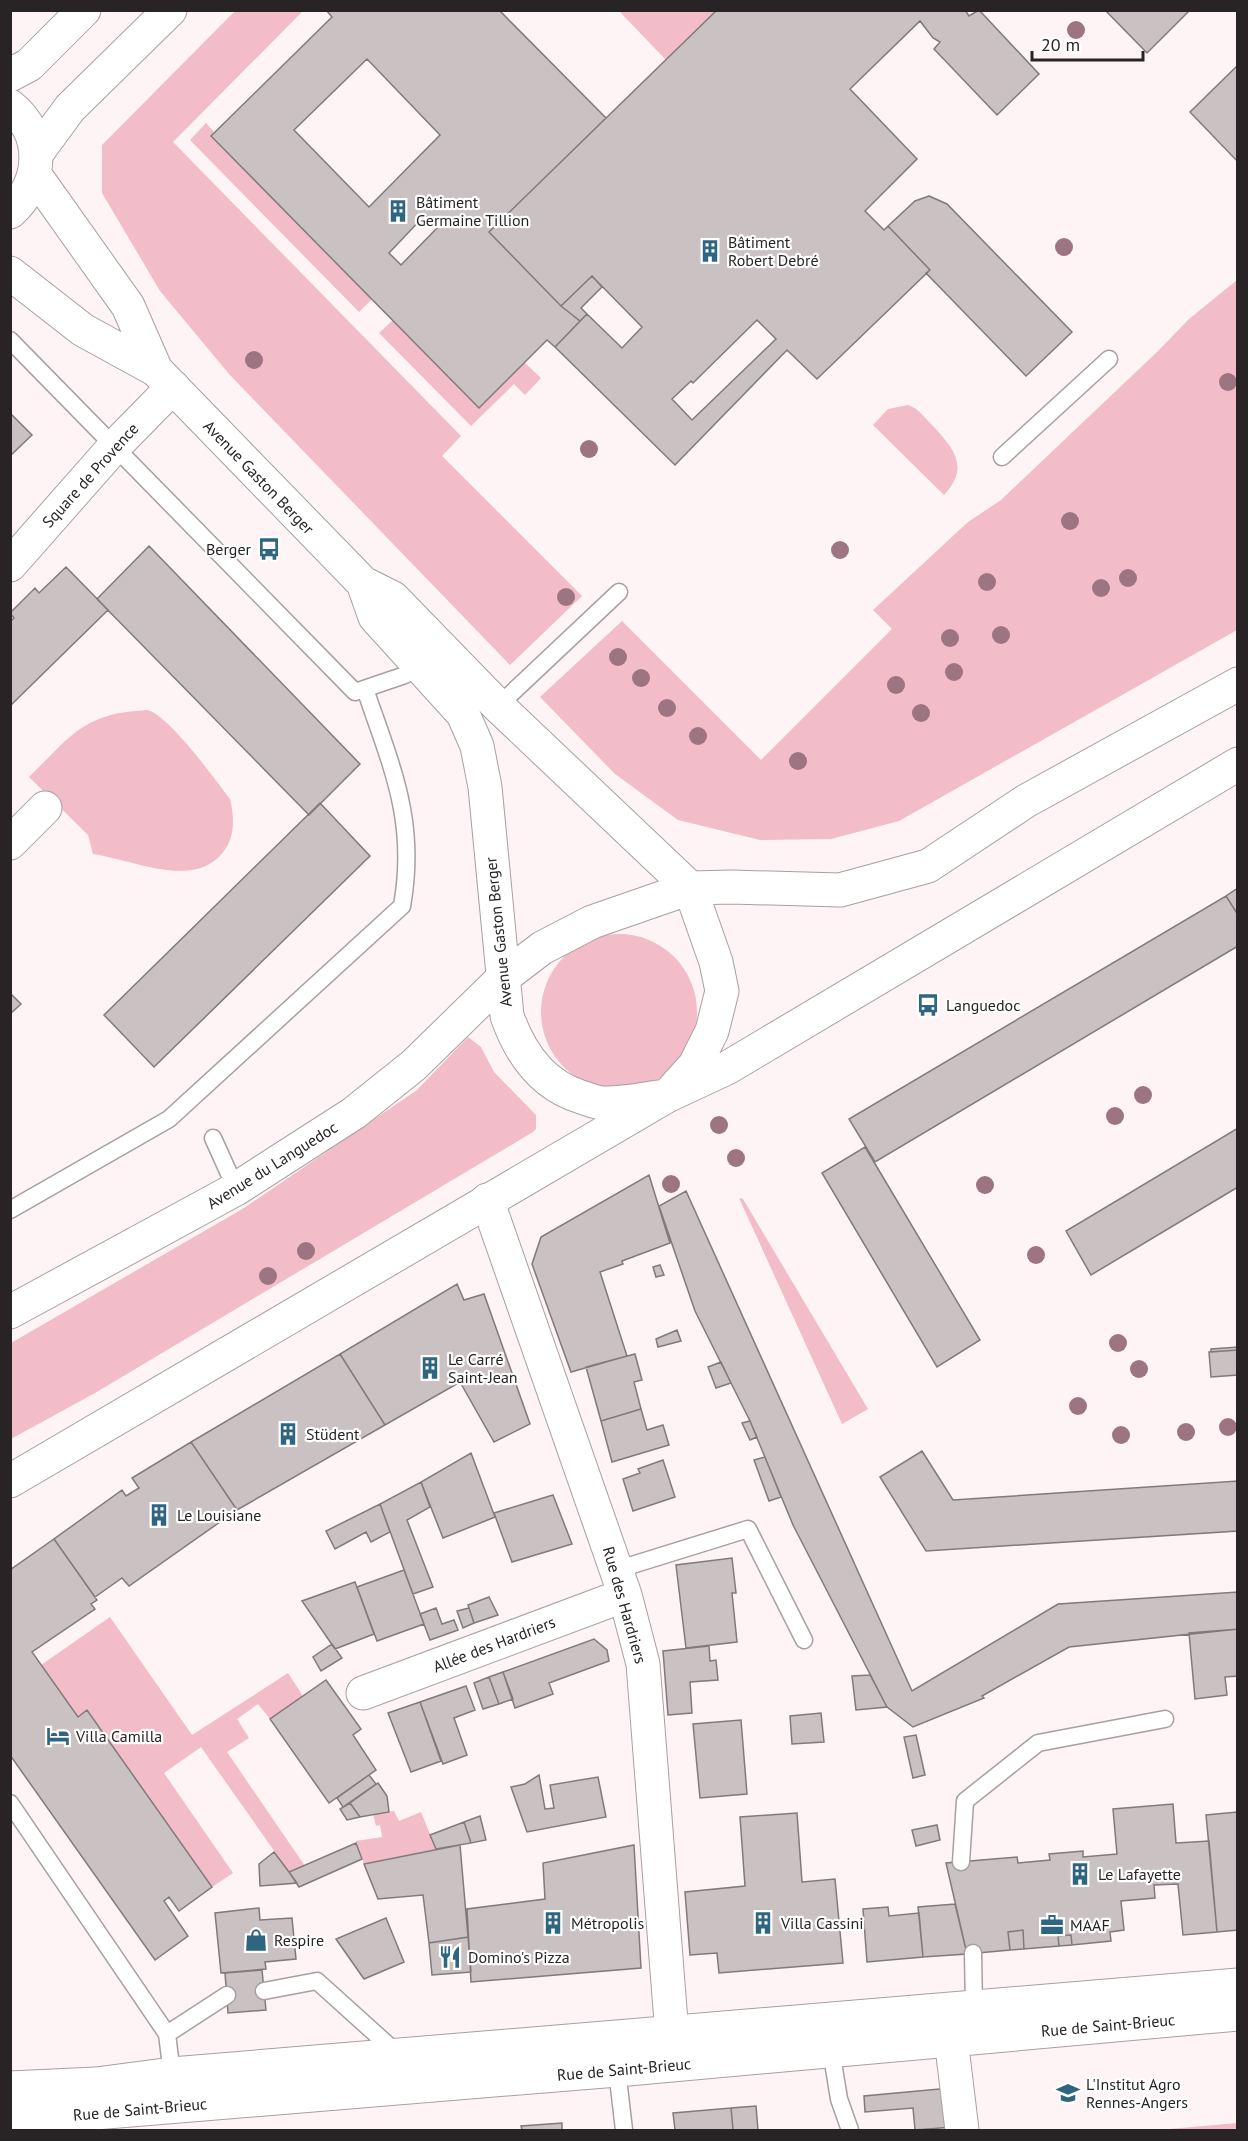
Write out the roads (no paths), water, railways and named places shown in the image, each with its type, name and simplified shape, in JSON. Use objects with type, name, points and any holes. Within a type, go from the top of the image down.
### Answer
[{"type":"main road","points":[[10,75],[29,65],[84,10]]},
{"type":"main road","points":[[10,212],[23,201],[36,164],[70,108],[170,10]]},
{"type":"main road","name":"Avenue Gaston Berger","points":[[10,106],[20,114],[32,132],[36,164],[128,306],[164,379]]},
{"type":"main road","name":"Avenue Gaston Berger","points":[[10,273],[83,330],[164,379],[363,583],[375,617],[428,654],[498,706],[690,888],[716,962],[722,991],[712,1030],[695,1065],[667,1096],[602,1104],[566,1092],[546,1078],[529,1060],[516,1041],[507,1016],[496,926],[485,787],[477,746],[463,714],[428,654]]},
{"type":"main road","name":"Square de Provence","points":[[10,565],[114,447],[164,379]]},
{"type":"main road","name":"Avenue du Languedoc","points":[[10,1312],[237,1189],[354,1113],[414,1065],[504,977],[542,948],[592,922],[690,888],[732,886],[840,890],[928,866],[1026,801],[1238,684]]},
{"type":"main road","points":[[10,1481],[667,1096],[727,1068],[1238,764]]},
{"type":"main road","points":[[10,843],[45,808]]},
{"type":"main road","name":"Rue des Hardriers","points":[[487,1200],[620,1583],[643,1664],[673,2050]]},
{"type":"main road","name":"Allée des Hardriers","points":[[363,1693],[620,1583]]},
{"type":"main road","name":"Rue de Saint-Brieuc","points":[[10,2120],[617,2070],[673,2050],[974,2008],[1238,1985]]},
{"type":"main road","name":"Rue de Saint-Brieuc","points":[[10,2088],[96,2084],[172,2074],[401,2056],[673,2050],[831,2050],[1238,2014]]},
{"type":"main road","points":[[951,2039],[963,2130]]},
{"type":"lane","points":[[10,340],[355,693],[405,675],[428,654]]},
{"type":"lane","points":[[1002,457],[1109,359]]},
{"type":"lane","points":[[498,706],[619,592]]},
{"type":"lane","points":[[10,1210],[169,1119],[402,906],[408,871],[407,830],[398,783],[365,689]]},
{"type":"lane","points":[[213,1138],[237,1189]]},
{"type":"lane","points":[[620,1583],[748,1529],[804,1640]]},
{"type":"lane","points":[[961,1862],[965,1801],[1038,1743],[1165,1719]]},
{"type":"lane","points":[[10,1803],[167,2034],[172,2074]]},
{"type":"lane","points":[[973,1953],[974,2008]]},
{"type":"lane","points":[[264,1991],[317,1981],[401,2056]]},
{"type":"lane","points":[[167,2034],[226,1995]]},
{"type":"lane","points":[[831,2050],[839,2098],[850,2130]]},
{"type":"lane","points":[[617,2070],[624,2130]]},
{"type":"place","name":"Bâtiment Germaine Tillion","points":[[398,211]]},
{"type":"place","name":"Bâtiment Robert Debré","points":[[710,251]]},
{"type":"place","name":"Berger","points":[[269,549]]},
{"type":"place","name":"Languedoc","points":[[928,1005]]},
{"type":"place","name":"Le Carré Saint-Jean","points":[[430,1368]]},
{"type":"place","name":"Stüdent","points":[[288,1434]]},
{"type":"place","name":"Le Louisiane","points":[[159,1515]]},
{"type":"place","name":"Villa Camilla","points":[[58,1736]]},
{"type":"place","name":"Le Lafayette","points":[[1080,1874]]},
{"type":"place","name":"Métropolis","points":[[553,1923]]},
{"type":"place","name":"Villa Cassini","points":[[763,1923]]},
{"type":"place","name":"MAAF","points":[[1052,1925]]},
{"type":"place","name":"Respire","points":[[256,1940]]},
{"type":"place","name":"Domino's Pizza","points":[[450,1957]]},
{"type":"place","name":"L'Institut Agro Rennes-Angers","points":[[1068,2093]]}]
